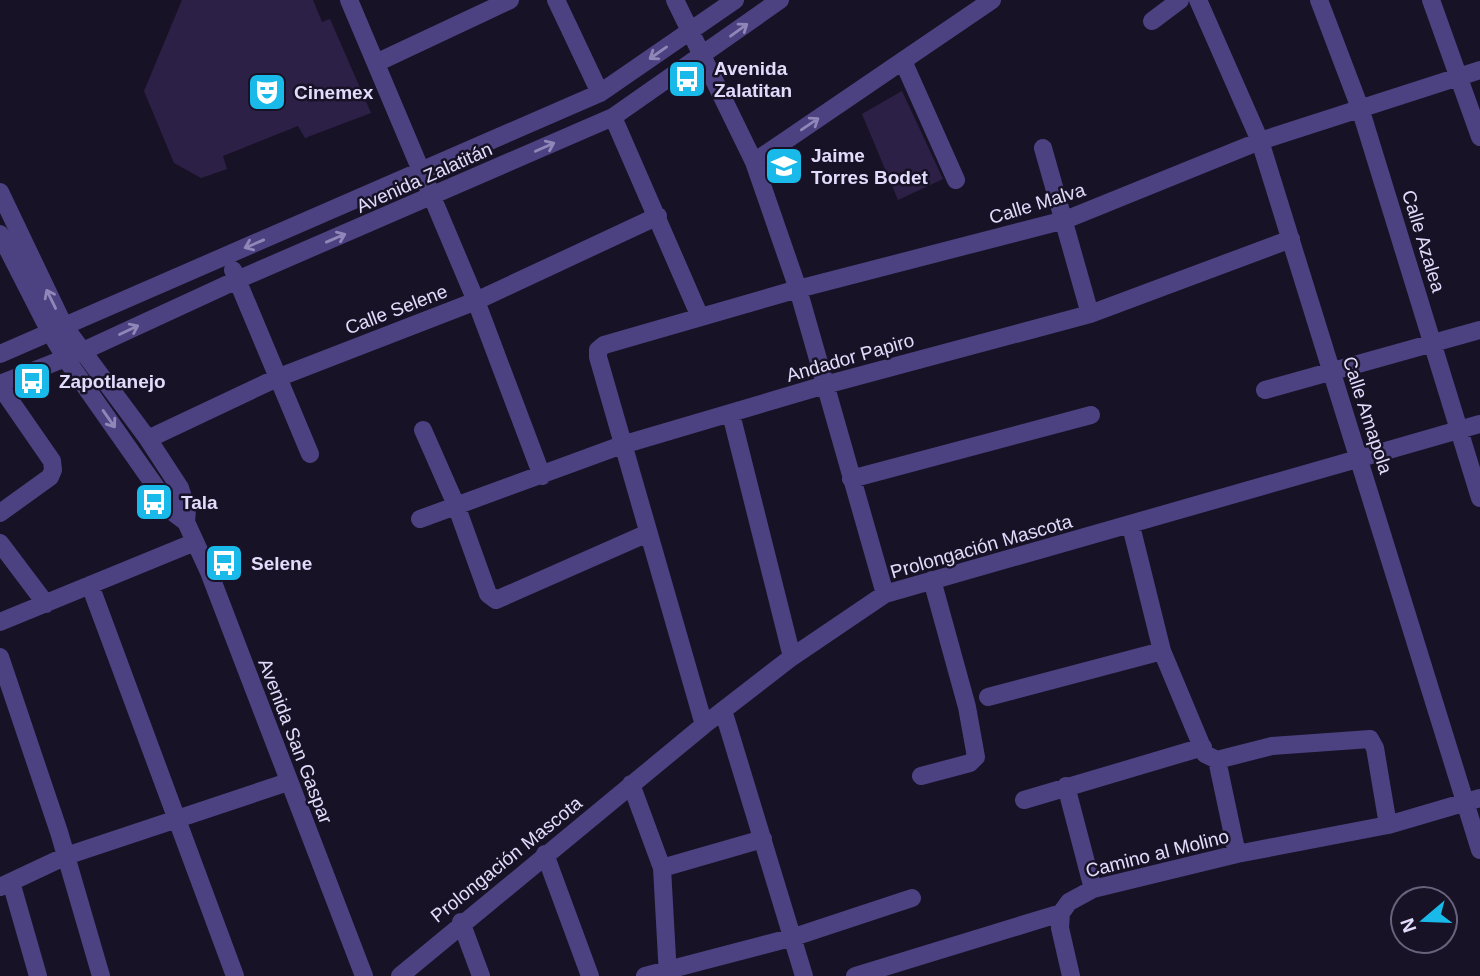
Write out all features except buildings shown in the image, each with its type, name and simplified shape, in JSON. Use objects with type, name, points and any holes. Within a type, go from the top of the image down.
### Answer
[{"type":"street","points":[[349,0],[424,172],[542,476]]},
{"type":"street","points":[[376,63],[510,0]]},
{"type":"street","points":[[556,0],[600,93]]},
{"type":"street","points":[[675,0],[754,162],[798,289],[885,594]]},
{"type":"street","name":"Avenida Zalatitán","points":[[0,354],[424,172],[600,93],[734,0]]},
{"type":"street","name":"Avenida Zalatitán","points":[[0,385],[74,355],[237,280],[613,117],[780,0]]},
{"type":"street","points":[[1152,20],[1180,0]]},
{"type":"street","name":"Calle Amapola","points":[[1198,0],[1260,141],[1473,800],[1480,850]]},
{"type":"street","name":"Calle Azalea","points":[[1319,0],[1360,108],[1480,498]]},
{"type":"street","points":[[1431,0],[1480,137]]},
{"type":"street","points":[[754,162],[903,61],[982,3]]},
{"type":"street","points":[[903,61],[956,180]]},
{"type":"street","name":"Calle Malva","points":[[622,445],[598,350],[604,345],[798,289],[1065,220],[1260,141],[1480,70]]},
{"type":"street","points":[[613,117],[700,317]]},
{"type":"street","points":[[1043,148],[1090,314]]},
{"type":"street","name":"Avenida San Gaspar","points":[[0,192],[57,329]]},
{"type":"street","name":"Calle Selene","points":[[148,439],[277,378],[476,301],[658,216]]},
{"type":"street","name":"Avenida San Gaspar","points":[[0,234],[174,513],[186,522]]},
{"type":"street","name":"Andador Papiro","points":[[420,519],[622,445],[825,385],[1090,314],[1291,239]]},
{"type":"street","points":[[227,256],[310,454]]},
{"type":"street","points":[[1265,390],[1480,330]]},
{"type":"street","name":"Avenida San Gaspar","points":[[74,355],[148,439],[180,488],[187,509],[186,522],[364,976]]},
{"type":"street","points":[[0,385],[52,461],[53,470],[50,477],[0,513]]},
{"type":"street","points":[[731,414],[792,657]]},
{"type":"street","points":[[851,479],[1091,415]]},
{"type":"street","name":"Prolongación Mascota","points":[[400,976],[461,922],[723,710],[792,657],[885,594],[1131,526],[1360,456],[1480,425]]},
{"type":"street","points":[[423,430],[456,505],[488,594],[496,600],[648,533]]},
{"type":"street","points":[[622,445],[704,725]]},
{"type":"street","points":[[1131,526],[1162,651],[1210,759],[1217,760],[1272,746],[1370,739],[1375,748],[1388,825]]},
{"type":"street","points":[[0,622],[195,542]]},
{"type":"street","points":[[0,543],[46,604]]},
{"type":"street","points":[[921,776],[970,762],[976,757],[967,707],[932,580]]},
{"type":"street","points":[[90,585],[235,976]]},
{"type":"street","points":[[988,697],[1162,651]]},
{"type":"street","points":[[0,657],[66,856],[101,976]]},
{"type":"street","points":[[723,710],[804,976]]},
{"type":"street","points":[[1024,800],[1203,747]]},
{"type":"street","points":[[1217,760],[1237,854]]},
{"type":"street","points":[[38,976],[6,884],[66,856],[288,782]]},
{"type":"street","points":[[631,784],[662,868],[668,973]]},
{"type":"street","points":[[1066,786],[1093,889]]},
{"type":"street","name":"Camino al Molino","points":[[855,976],[1061,913],[1069,902],[1093,889],[1237,854],[1388,825],[1473,800]]},
{"type":"street","points":[[662,868],[763,839]]},
{"type":"street","points":[[545,855],[590,976]]},
{"type":"street","points":[[645,976],[668,973],[794,937],[912,898]]},
{"type":"street","points":[[1061,913],[1060,928],[1071,976]]},
{"type":"street","points":[[461,922],[481,976]]},
{"type":"place","name":"Avenida Zalatitan","points":[[687,79]]},
{"type":"place","name":"Cinemex","points":[[267,92]]},
{"type":"place","name":"Jaime Torres Bodet","points":[[784,166]]},
{"type":"place","name":"Zapotlanejo","points":[[32,381]]},
{"type":"place","name":"Tala","points":[[154,502]]},
{"type":"place","name":"Selene","points":[[224,563]]}]
